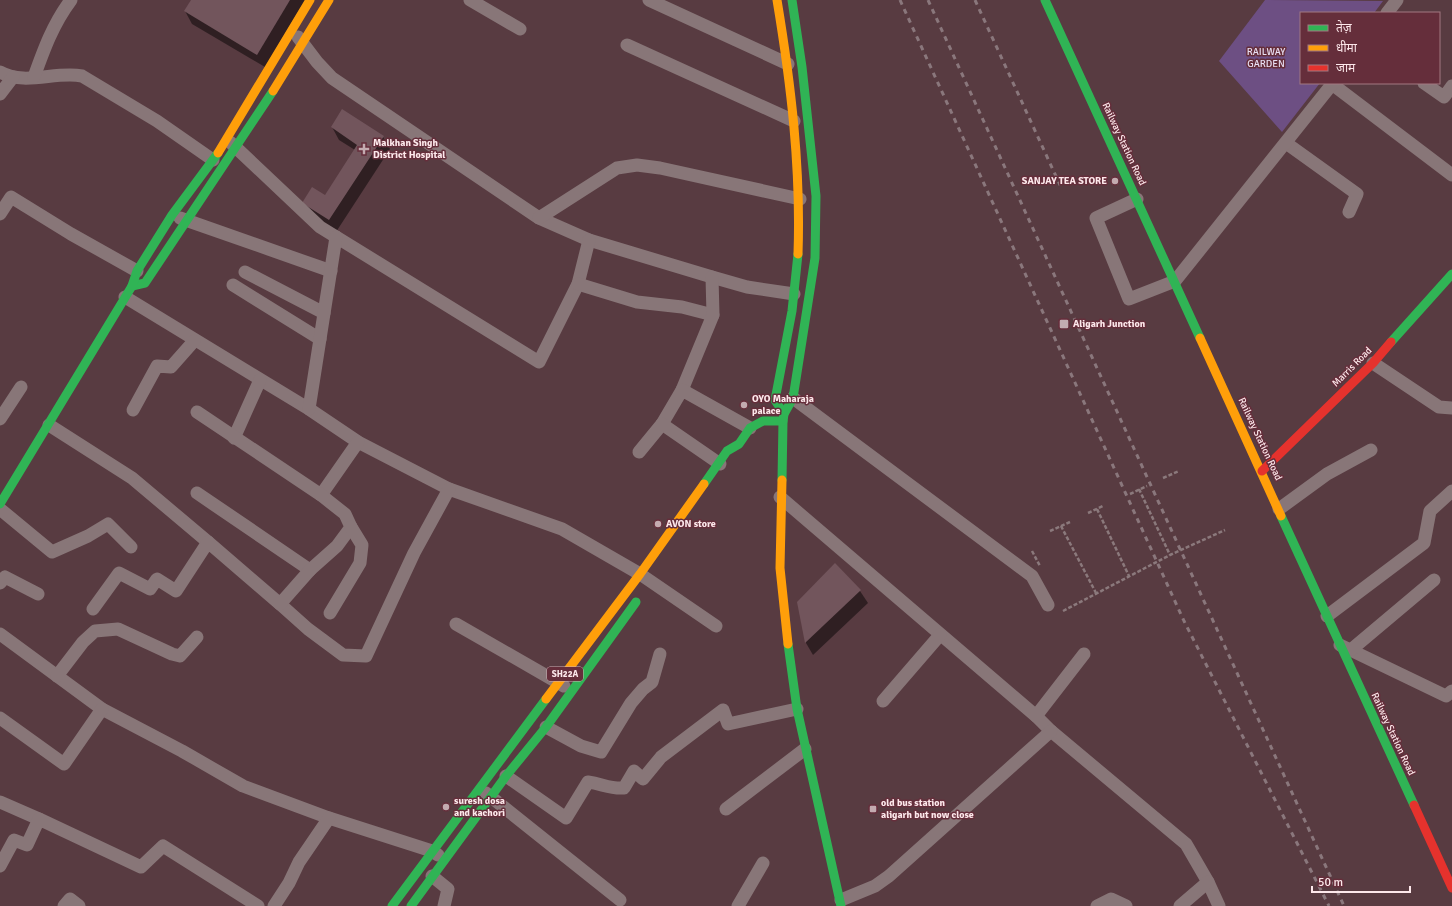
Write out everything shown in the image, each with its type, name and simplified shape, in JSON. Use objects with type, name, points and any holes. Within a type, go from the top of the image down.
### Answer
[{"type":"main road","points":[[132,286],[145,283],[186,220],[232,144],[292,28],[310,0]]},
{"type":"main road","points":[[2,498],[49,425],[124,297],[132,286],[137,271],[172,215],[213,160],[232,144],[304,44],[329,0]]},
{"type":"main road","points":[[777,0],[788,64],[800,199],[798,258],[794,294],[775,400],[784,418]]},
{"type":"main road","points":[[792,0],[812,154],[816,203],[814,258],[793,398],[784,418],[780,497],[781,576],[784,614],[797,709],[841,903]]},
{"type":"main road","name":"Railway Station Road","points":[[1049,2],[1327,616],[1346,647],[1447,862],[1452,888]]},
{"type":"main road","name":"Marris Road","points":[[1262,471],[1373,363],[1452,274]]},
{"type":"main road","points":[[750,428],[763,420],[784,418]]},
{"type":"main road","name":"SH22A","points":[[411,906],[506,776],[546,727],[572,691],[647,582],[727,451],[739,444],[750,428]]},
{"type":"main road","points":[[739,444],[739,457]]},
{"type":"main road","name":"SH22A","points":[[392,906],[559,682],[647,582]]},
{"type":"street","points":[[34,77],[58,17],[71,0]]},
{"type":"street","points":[[470,0],[520,29]]},
{"type":"street","points":[[649,0],[788,64]]},
{"type":"street","points":[[1388,12],[1397,0]]},
{"type":"street","points":[[292,28],[332,78],[539,218],[589,240],[712,277],[746,287],[794,294]]},
{"type":"street","points":[[627,45],[794,121]]},
{"type":"street","points":[[0,72],[12,77],[34,77],[68,73],[82,76],[157,121],[213,160]]},
{"type":"street","points":[[0,94],[12,77]]},
{"type":"street","points":[[1137,199],[1096,218],[1129,299],[1175,281],[1332,84],[1452,175]]},
{"type":"street","points":[[1425,84],[1444,97],[1452,86]]},
{"type":"street","points":[[1286,143],[1357,194],[1348,212]]},
{"type":"street","points":[[232,144],[320,227],[539,362],[578,284],[589,240]]},
{"type":"street","points":[[539,218],[618,168],[637,165],[660,168],[800,199]]},
{"type":"street","points":[[0,214],[11,197],[71,234],[137,271]]},
{"type":"street","points":[[172,215],[331,271]]},
{"type":"street","points":[[309,409],[336,237]]},
{"type":"street","points":[[245,272],[324,313]]},
{"type":"street","points":[[639,452],[662,424],[682,390],[713,315],[712,277]]},
{"type":"street","points":[[578,284],[637,302],[682,307],[713,315]]},
{"type":"street","points":[[233,285],[320,339]]},
{"type":"street","points":[[124,297],[194,341],[309,409],[358,442],[449,489],[562,529],[716,626]]},
{"type":"street","points":[[133,410],[157,366],[171,367],[194,341]]},
{"type":"street","points":[[1373,363],[1439,407],[1452,408]]},
{"type":"street","points":[[234,438],[260,380]]},
{"type":"street","points":[[0,419],[21,387]]},
{"type":"street","points":[[682,390],[750,428]]},
{"type":"street","points":[[793,398],[1032,576],[1048,605]]},
{"type":"street","points":[[197,412],[321,495],[345,514],[362,545],[360,563],[330,613]]},
{"type":"street","points":[[662,424],[720,464]]},
{"type":"street","points":[[49,425],[132,478],[308,629],[343,654],[366,656],[414,552],[449,489]]},
{"type":"street","points":[[321,495],[358,442]]},
{"type":"street","points":[[1279,508],[1327,474],[1372,450]]},
{"type":"street","points":[[1327,616],[1424,543],[1430,511],[1452,491]]},
{"type":"street","points":[[197,493],[310,570]]},
{"type":"street","points":[[780,497],[1036,716],[1051,732],[1186,844],[1208,882],[1219,906]]},
{"type":"street","points":[[0,509],[52,552],[88,536],[108,524],[131,547]]},
{"type":"street","points":[[280,604],[310,570],[337,546],[351,527]]},
{"type":"street","points":[[93,609],[119,573],[150,588],[157,579],[176,591],[208,542]]},
{"type":"street","points":[[0,583],[6,577],[38,594]]},
{"type":"street","points":[[1434,580],[1346,647],[1450,696]]},
{"type":"street","points":[[456,624],[559,682],[572,691]]},
{"type":"street","points":[[57,676],[83,642],[95,631],[118,629],[172,654],[180,656],[196,637]]},
{"type":"street","points":[[0,634],[102,709],[182,751],[243,786],[329,818],[432,851],[444,859]]},
{"type":"street","points":[[883,702],[940,635]]},
{"type":"street","points":[[546,727],[581,746],[601,752],[631,703],[652,682],[660,654]]},
{"type":"street","points":[[1036,716],[1084,654]]},
{"type":"street","points":[[0,718],[64,764],[102,709]]},
{"type":"street","points":[[506,776],[566,818],[588,782],[598,783],[612,789],[624,788],[634,770],[643,779],[662,757],[722,710],[728,724],[797,709]]},
{"type":"street","points":[[841,903],[874,886],[895,871],[1051,732]]},
{"type":"street","points":[[726,809],[805,748]]},
{"type":"street","points":[[480,788],[622,904]]},
{"type":"street","points":[[0,802],[141,867],[163,846],[258,906]]},
{"type":"street","points":[[274,906],[289,883],[299,862],[329,818]]},
{"type":"street","points":[[0,866],[14,840],[27,845],[39,819]]},
{"type":"street","points":[[738,906],[763,863]]},
{"type":"street","points":[[432,876],[448,889],[444,906]]},
{"type":"street","points":[[1180,906],[1208,882]]},
{"type":"street","points":[[64,906],[70,899],[79,906]]},
{"type":"street","points":[[1097,906],[1111,899],[1126,906]]},
{"type":"path","points":[[1163,478],[1179,471]]},
{"type":"path","points":[[1130,494],[1147,486]]},
{"type":"path","points":[[1139,490],[1170,555]]},
{"type":"path","points":[[1088,513],[1103,506]]},
{"type":"path","points":[[1097,509],[1114,547],[1130,576]]},
{"type":"path","points":[[1050,531],[1070,522]]},
{"type":"path","points":[[1061,526],[1096,593]]},
{"type":"path","points":[[1063,611],[1170,555],[1225,530]]},
{"type":"path","points":[[1032,551],[1042,571]]},
{"type":"green space","name":"RAILWAY GARDEN","points":[[1265,0],[1383,1],[1375,12],[1300,12],[1300,84],[1319,84],[1282,132],[1219,61]]},
{"type":"building","points":[[191,0],[290,0],[257,55],[184,11]]},
{"type":"building","points":[[342,109],[384,136],[329,220],[302,203],[312,187],[325,195],[357,145],[331,127]]},
{"type":"building","points":[[835,563],[861,590],[805,643],[797,602]]},
{"type":"railway","points":[[900,0],[1184,621],[1329,906]]},
{"type":"railway","points":[[928,0],[1344,906]]},
{"type":"railway","points":[[975,0],[1060,185]]},
{"type":"traffic: fast","points":[[782,480],[784,414],[793,398],[815,258],[816,196],[802,67],[792,0]]},
{"type":"traffic: fast","points":[[1045,0],[1200,338]]},
{"type":"traffic: fast","points":[[132,286],[145,283],[273,91]]},
{"type":"traffic: fast","points":[[0,504],[132,286],[137,271],[172,215],[218,153]]},
{"type":"traffic: fast","points":[[784,414],[775,400],[792,311],[798,254]]},
{"type":"traffic: fast","points":[[1391,342],[1452,274]]},
{"type":"traffic: fast","points":[[704,484],[727,451],[739,444],[750,428],[763,421],[783,421]]},
{"type":"traffic: fast","points":[[1281,516],[1414,805]]},
{"type":"traffic: fast","points":[[411,906],[506,776],[546,727],[636,602]]},
{"type":"traffic: fast","points":[[788,644],[797,709],[841,906]]},
{"type":"traffic: fast","points":[[392,906],[546,699]]},
{"type":"traffic: slow","points":[[218,153],[310,0]]},
{"type":"traffic: slow","points":[[273,91],[329,0]]},
{"type":"traffic: slow","points":[[777,0],[787,63],[794,126],[798,190],[798,254]]},
{"type":"traffic: slow","points":[[1200,338],[1281,516]]},
{"type":"traffic: slow","points":[[782,480],[780,568],[788,644]]},
{"type":"traffic: slow","points":[[546,699],[640,574],[704,484]]},
{"type":"traffic: jam","points":[[1262,471],[1373,363],[1391,342]]},
{"type":"traffic: jam","points":[[1414,805],[1452,888]]},
{"type":"place","name":"Malkhan Singh District Hospital","points":[[364,149]]},
{"type":"place","name":"SANJAY TEA STORE","points":[[1115,181]]},
{"type":"place","name":"Aligarh Junction","points":[[1064,324]]},
{"type":"place","name":"OYO Maharaja palace","points":[[744,405]]},
{"type":"place","name":"AVON store","points":[[658,524]]},
{"type":"place","name":"suresh dosa and kachori","points":[[446,807]]},
{"type":"place","name":"old bus station aligarh but now close","points":[[873,809]]}]
